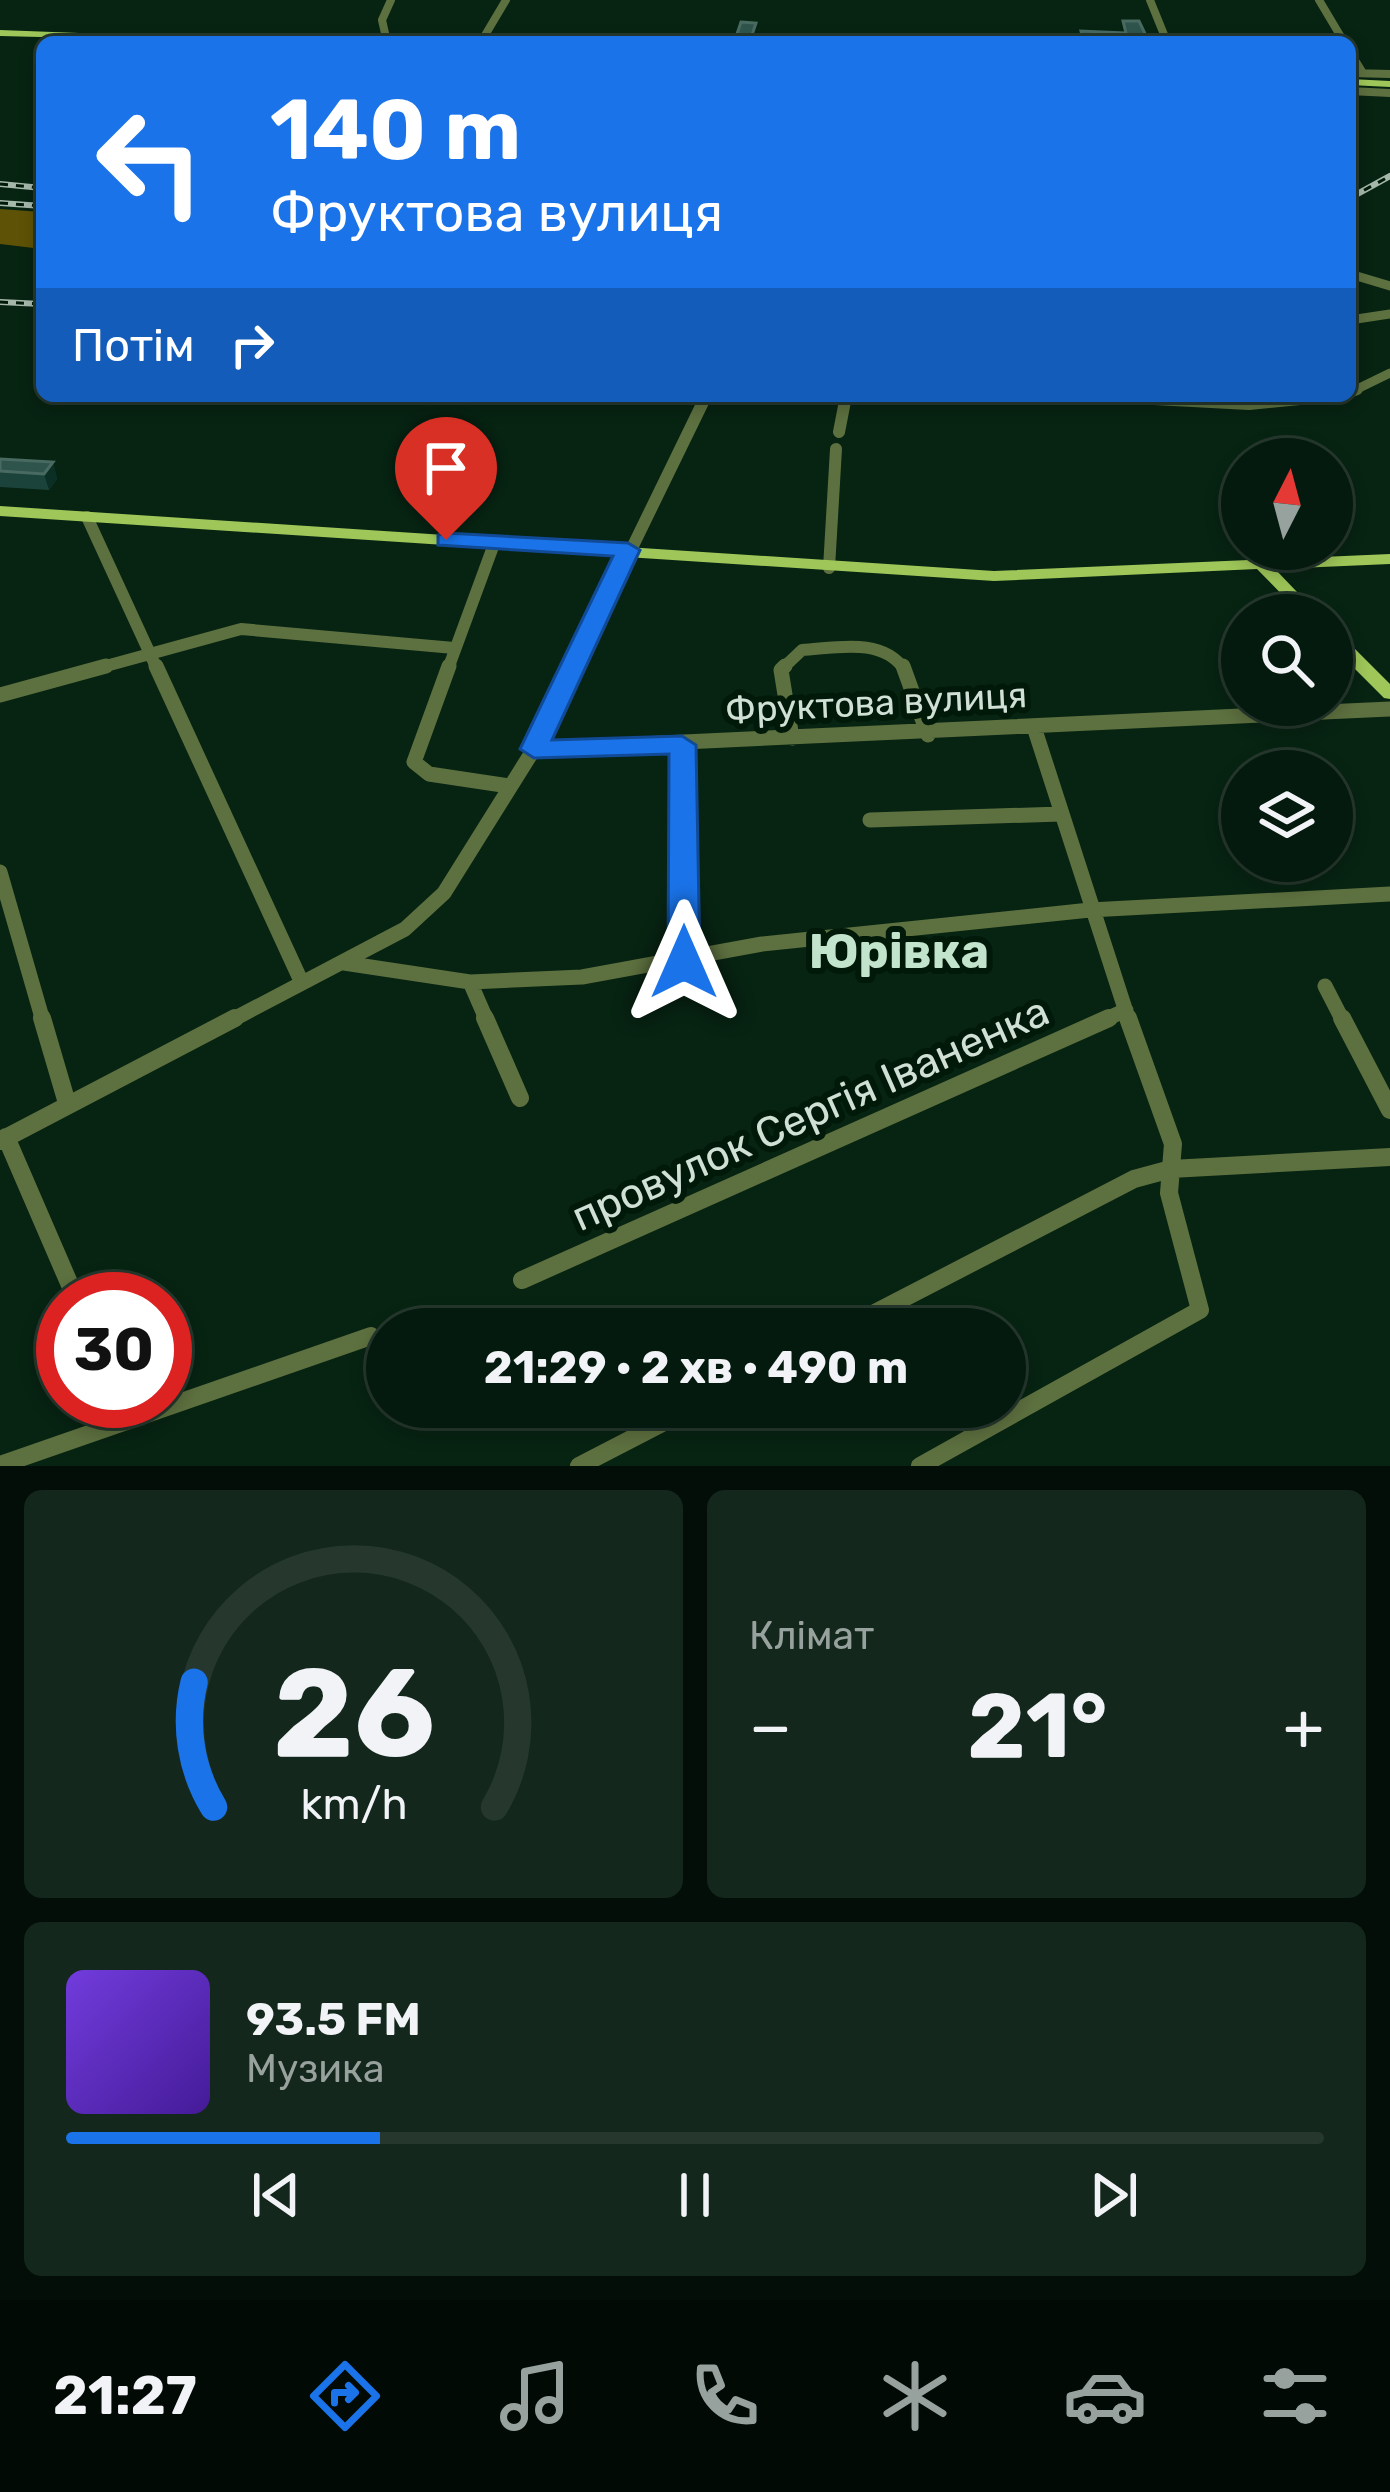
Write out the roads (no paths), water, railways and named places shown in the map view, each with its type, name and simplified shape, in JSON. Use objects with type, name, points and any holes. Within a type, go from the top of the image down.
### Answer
[{"type":"main road","points":[[0,33],[79,36]]},
{"type":"main road","points":[[1356,87],[1390,84]]},
{"type":"main road","points":[[0,511],[994,576],[1221,566]]},
{"type":"main road","points":[[1353,560],[1390,559]]},
{"type":"main road","points":[[1267,570],[1290,594]]},
{"type":"main road","points":[[1353,657],[1390,694]]},
{"type":"street","points":[[386,36],[382,20],[391,0]]},
{"type":"street","points":[[485,36],[506,0]]},
{"type":"street","points":[[1150,0],[1165,36]]},
{"type":"street","points":[[1319,0],[1340,36]]},
{"type":"street","points":[[1356,62],[1363,74]]},
{"type":"street","points":[[1356,73],[1390,74]]},
{"type":"street","points":[[1356,88],[1390,93]]},
{"type":"street","points":[[1356,276],[1390,286]]},
{"type":"street","points":[[1356,319],[1390,314]]},
{"type":"street","points":[[1356,389],[1390,373]]},
{"type":"street","points":[[64,1272],[3,1139],[344,963],[405,929],[445,893],[534,749],[703,402]]},
{"type":"street","points":[[839,432],[845,402]]},
{"type":"street","points":[[1211,402],[1269,402]]},
{"type":"street","points":[[829,568],[836,449]]},
{"type":"street","points":[[87,517],[302,982]]},
{"type":"street","points":[[494,544],[414,762],[430,774],[508,786]]},
{"type":"street","points":[[0,695],[241,629],[454,647]]},
{"type":"street","points":[[792,738],[781,670],[802,650],[884,646],[907,663],[928,735]]},
{"type":"street","name":"Фруктова вулиця","points":[[534,749],[928,735],[1390,709]]},
{"type":"street","points":[[920,1466],[1200,1310],[1169,1193],[1174,1144],[1090,910],[1034,727]]},
{"type":"street","points":[[682,745],[684,962]]},
{"type":"street","points":[[870,820],[1060,814]]},
{"type":"street","points":[[0,872],[68,1103]]},
{"type":"street","points":[[344,963],[470,982],[582,977],[684,962],[762,944],[1090,910],[1390,894]]},
{"type":"street","points":[[470,982],[520,1098]]},
{"type":"street","points":[[1325,986],[1390,1110]]},
{"type":"street","name":"провулок Сергія Іваненка","points":[[522,1280],[1126,1010]]},
{"type":"street","points":[[884,1308],[1133,1179],[1172,1169],[1390,1157]]},
{"type":"street","points":[[0,1465],[366,1338]]},
{"type":"street","points":[[579,1466],[652,1428]]},
{"type":"railway","points":[[1356,195],[1390,176]]},
{"type":"railway","points":[[0,184],[36,187]]},
{"type":"railway","points":[[0,203],[36,206]]},
{"type":"railway","points":[[0,302],[36,304]]},
{"type":"district","name":"Юрівка","points":[[899,951]]}]
